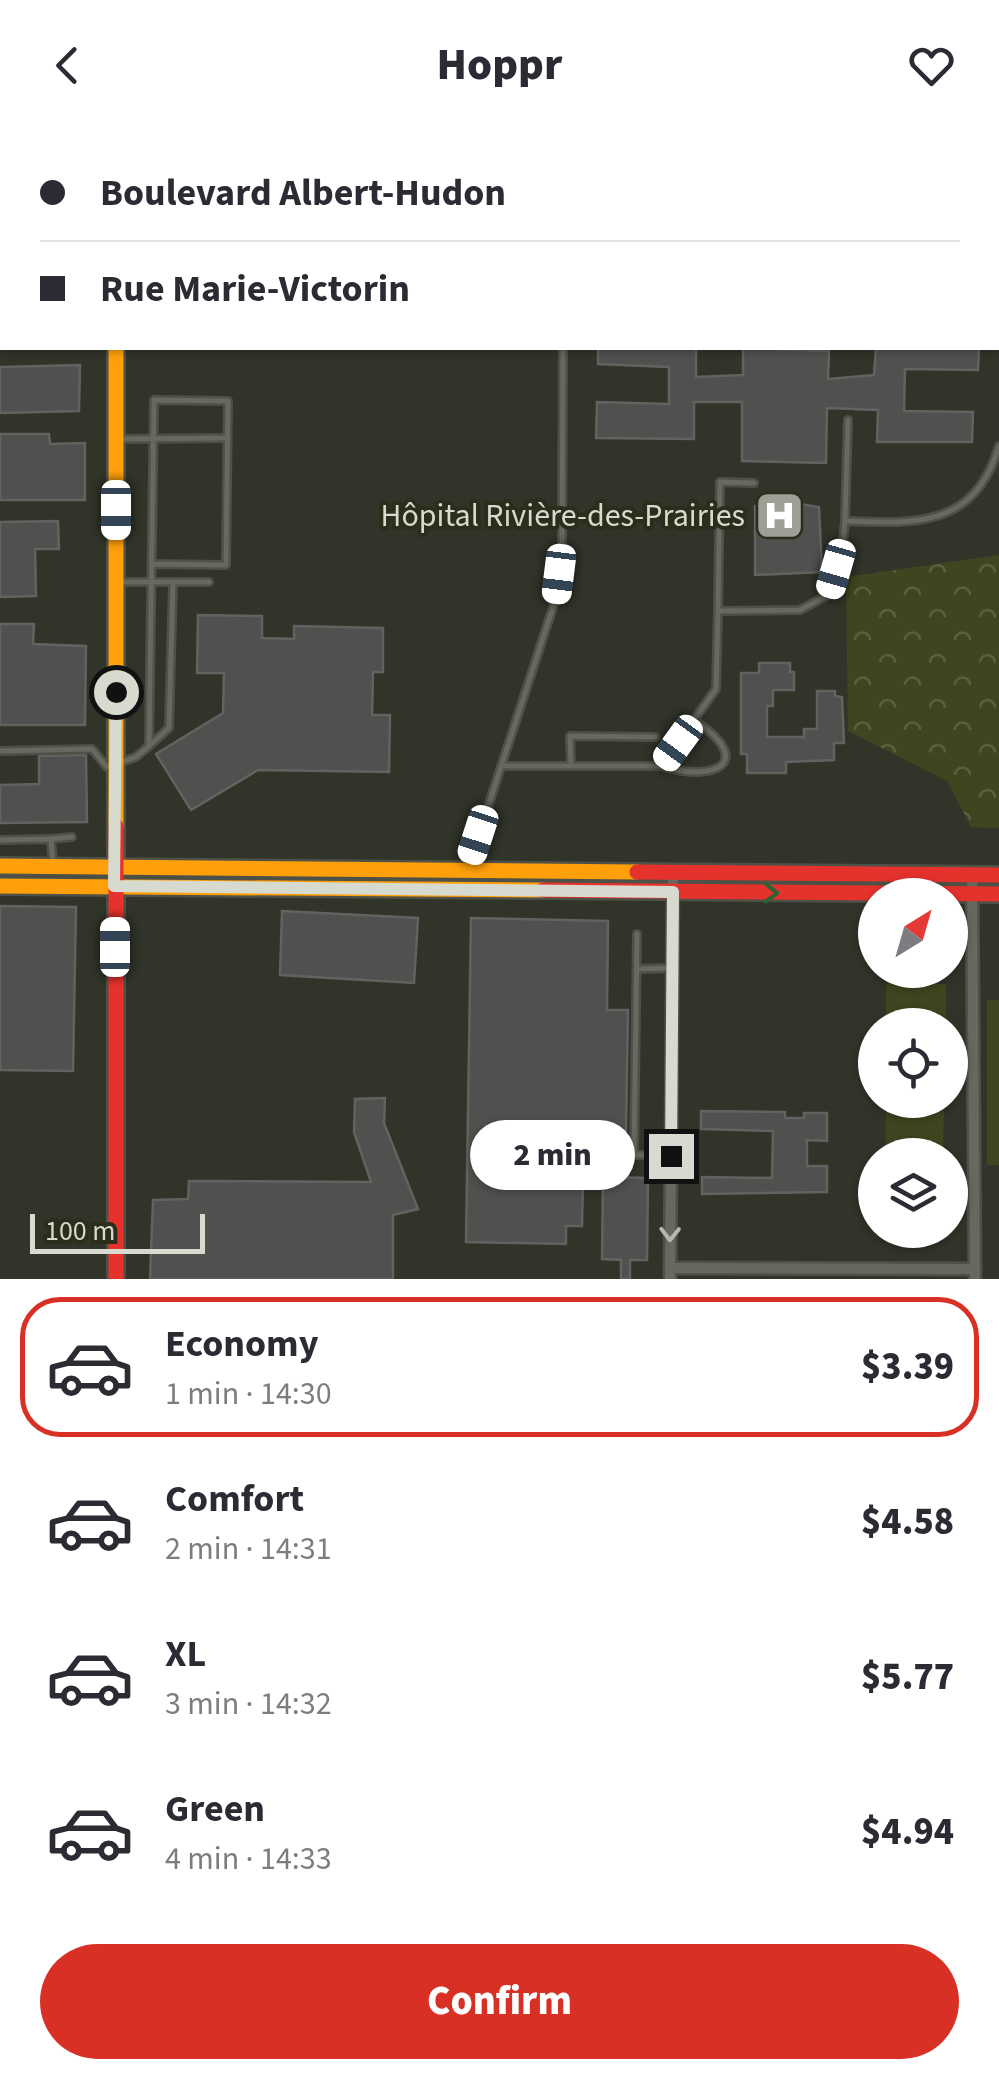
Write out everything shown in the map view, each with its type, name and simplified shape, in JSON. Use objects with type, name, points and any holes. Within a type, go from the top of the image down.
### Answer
[{"type":"street","points":[[116,350],[116,1279]]},
{"type":"street","points":[[0,866],[999,875]]},
{"type":"street","points":[[673,872],[670,1273],[975,1274],[972,876]]},
{"type":"street","points":[[0,886],[999,894]]},
{"type":"lane","points":[[482,890],[475,870],[501,766],[556,598],[562,549],[562,350]]},
{"type":"lane","points":[[148,746],[154,400],[228,401],[226,564],[152,564]]},
{"type":"lane","points":[[718,611],[800,610],[828,595],[843,542],[848,420]]},
{"type":"lane","points":[[116,439],[228,438]]},
{"type":"lane","points":[[844,521],[889,523],[928,519],[971,500],[990,474],[999,446]]},
{"type":"lane","points":[[660,766],[716,690],[720,482],[754,483]]},
{"type":"lane","points":[[115,582],[209,582]]},
{"type":"lane","points":[[0,751],[92,748],[107,768],[136,758],[169,728],[173,582]]},
{"type":"lane","points":[[501,766],[660,766],[701,774],[714,771],[726,756],[724,745],[718,736],[694,720]]},
{"type":"lane","points":[[572,766],[570,736],[655,736]]},
{"type":"lane","points":[[0,840],[72,837]]},
{"type":"lane","points":[[51,839],[53,867]]},
{"type":"lane","points":[[634,1155],[637,934]]},
{"type":"lane","points":[[636,968],[672,968]]},
{"type":"lane","points":[[599,1155],[671,1156]]},
{"type":"green space","points":[[999,555],[999,828],[971,827],[947,781],[848,731],[846,577]]},
{"type":"green space","points":[[886,988],[946,988],[946,1008],[886,1008]]},
{"type":"green space","points":[[987,1000],[999,1000],[999,1165],[987,1165]]},
{"type":"green space","points":[[886,1118],[944,1118],[943,1138],[885,1138]]},
{"type":"building","name":"Hôpital Rivière-des-Prairies","points":[[598,350],[696,350],[696,377],[743,375],[743,350],[829,351],[828,379],[874,375],[876,350],[979,350],[978,370],[905,369],[904,411],[973,412],[972,442],[877,442],[878,410],[827,408],[826,463],[742,461],[742,402],[694,402],[694,439],[596,438],[597,402],[669,404],[669,367],[598,364]]},
{"type":"building","points":[[80,365],[79,411],[0,413],[0,367]]},
{"type":"building","points":[[0,434],[49,434],[50,444],[85,443],[85,500],[0,500]]},
{"type":"building","points":[[781,501],[819,507],[822,572],[755,575],[755,506]]},
{"type":"building","points":[[58,521],[59,549],[35,549],[36,596],[0,597],[0,522]]},
{"type":"building","points":[[198,615],[262,616],[262,638],[294,639],[294,626],[383,628],[383,672],[373,672],[372,715],[390,715],[389,772],[258,770],[191,810],[156,754],[223,713],[224,673],[197,673]]},
{"type":"building","points":[[0,624],[34,624],[33,644],[86,646],[85,725],[0,725]]},
{"type":"building","points":[[759,663],[790,663],[790,672],[794,672],[794,690],[773,690],[773,706],[767,706],[767,737],[804,737],[804,729],[817,729],[817,691],[835,691],[835,696],[842,697],[844,743],[834,743],[834,760],[786,762],[786,773],[747,773],[747,754],[741,754],[741,673],[759,673]]},
{"type":"building","points":[[86,755],[87,822],[0,823],[0,785],[39,784],[39,756]]},
{"type":"building","points":[[0,906],[76,907],[73,1071],[0,1070]]},
{"type":"building","points":[[282,911],[418,918],[414,983],[280,975]]},
{"type":"building","points":[[471,918],[608,921],[607,1010],[628,1010],[626,1131],[584,1130],[582,1226],[566,1226],[566,1244],[466,1242]]},
{"type":"building","points":[[385,1098],[384,1123],[418,1209],[393,1215],[393,1279],[150,1279],[153,1200],[188,1199],[189,1181],[371,1182],[354,1132],[355,1099]]},
{"type":"building","points":[[701,1111],[785,1112],[785,1118],[827,1113],[827,1141],[807,1140],[807,1166],[827,1166],[827,1192],[702,1194],[702,1177],[772,1178],[773,1131],[701,1129]]},
{"type":"building","points":[[603,1177],[648,1178],[647,1260],[630,1260],[630,1279],[621,1279],[621,1260],[602,1259]]},
{"type":"traffic: slow","points":[[116,350],[116,826]]},
{"type":"traffic: slow","points":[[0,866],[637,872]]},
{"type":"traffic: slow","points":[[0,886],[543,890]]},
{"type":"traffic: jam","points":[[116,826],[116,1279]]},
{"type":"traffic: jam","points":[[637,872],[999,875]]},
{"type":"traffic: jam","points":[[543,890],[999,894]]},
{"type":"place","name":"Hôpital Rivière-des-Prairies","points":[[780,515]]},
{"type":"route","points":[[116,692],[114,886],[673,892],[671,1156]]}]
